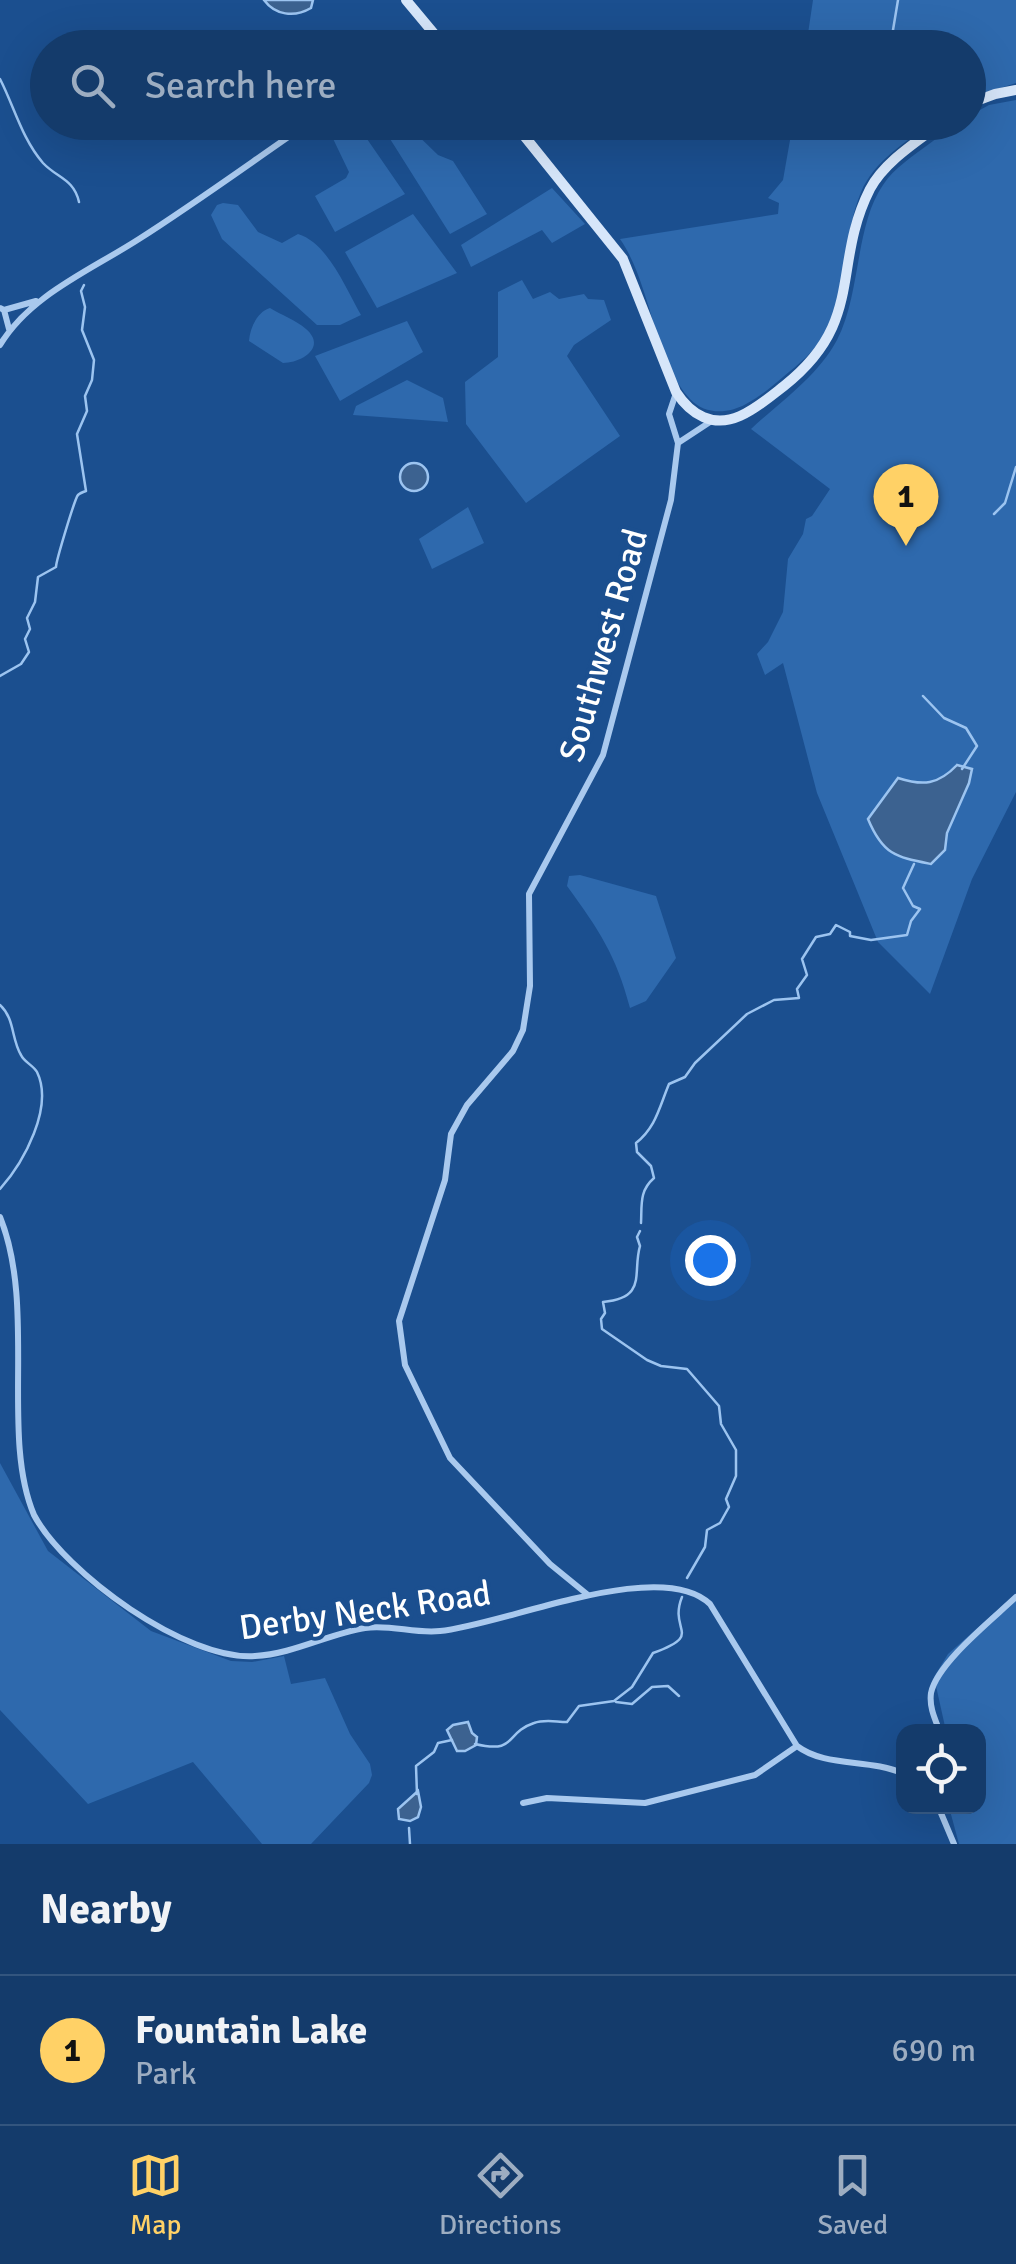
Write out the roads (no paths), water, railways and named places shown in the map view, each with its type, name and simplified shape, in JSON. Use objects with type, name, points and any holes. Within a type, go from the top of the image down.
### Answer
[{"type":"main road","points":[[406,0],[431,30]]},
{"type":"main road","points":[[986,97],[1016,90]]},
{"type":"main road","points":[[528,140],[623,259],[676,392],[692,412],[713,420],[730,420],[749,412],[818,355],[838,313],[870,188],[888,165],[920,140]]},
{"type":"street","points":[[0,346],[9,331],[41,300],[139,239],[284,140]]},
{"type":"street","points":[[9,331],[2,309],[41,300]]},
{"type":"street","name":"Southwest Road","points":[[588,1595],[550,1564],[450,1458],[405,1364],[399,1320],[445,1180],[451,1134],[462,1112],[512,1051],[523,1030],[530,986],[529,894],[603,755],[671,500],[678,443],[670,414],[676,392]]},
{"type":"street","points":[[678,443],[713,420]]},
{"type":"street","name":"Derby Neck Road","points":[[0,1217],[16,1291],[18,1449],[28,1503],[59,1549],[151,1625],[214,1651],[256,1656],[367,1628],[450,1630],[588,1595],[665,1586],[687,1588],[698,1594],[722,1623],[797,1746]]},
{"type":"street","points":[[936,1724],[932,1689],[948,1665],[1016,1597]]},
{"type":"street","points":[[523,1802],[547,1798],[645,1803],[756,1775],[797,1746],[822,1758],[871,1763],[896,1771]]},
{"type":"street","points":[[941,1814],[954,1844]]},
{"type":"waterway","points":[[893,30],[898,0]]},
{"type":"waterway","points":[[0,79],[36,154],[69,184],[79,202]]},
{"type":"waterway","points":[[0,676],[21,664],[29,652],[25,639],[30,629],[27,618],[35,602],[38,577],[56,567],[76,499],[86,491],[77,434],[87,411],[85,396],[94,360],[82,330],[84,285]]},
{"type":"waterway","points":[[994,514],[1005,503],[1016,467]]},
{"type":"waterway","points":[[923,696],[944,718],[966,728],[977,746],[962,769]]},
{"type":"waterway","points":[[641,1223],[644,1193],[654,1178],[651,1166],[637,1152],[636,1143],[653,1124],[669,1084],[685,1077],[747,1014],[774,1000],[799,998],[797,989],[807,975],[802,959],[816,937],[830,934],[836,925],[850,932],[850,936],[871,940],[907,935],[920,909],[913,906],[903,888],[914,864]]},
{"type":"waterway","points":[[0,1005],[8,1016],[21,1055],[37,1072],[42,1101],[27,1149],[0,1189]]},
{"type":"waterway","points":[[640,1231],[635,1283],[627,1295],[603,1302],[602,1329],[647,1360],[687,1369],[719,1406],[721,1424],[736,1450],[736,1476],[726,1499],[729,1507],[720,1523],[707,1530],[705,1547],[687,1578]]},
{"type":"waterway","points":[[475,1744],[505,1744],[534,1723],[567,1722],[579,1706],[614,1701],[632,1687],[653,1653],[678,1641],[682,1631],[682,1597]]},
{"type":"waterway","points":[[616,1702],[632,1704],[652,1687],[668,1686],[679,1696]]},
{"type":"waterway","points":[[417,1794],[416,1766],[434,1752],[438,1743],[452,1740]]},
{"type":"waterway","points":[[409,1828],[410,1844]]},
{"type":"place","name":"Fountain Lake","points":[[906,546]]}]
